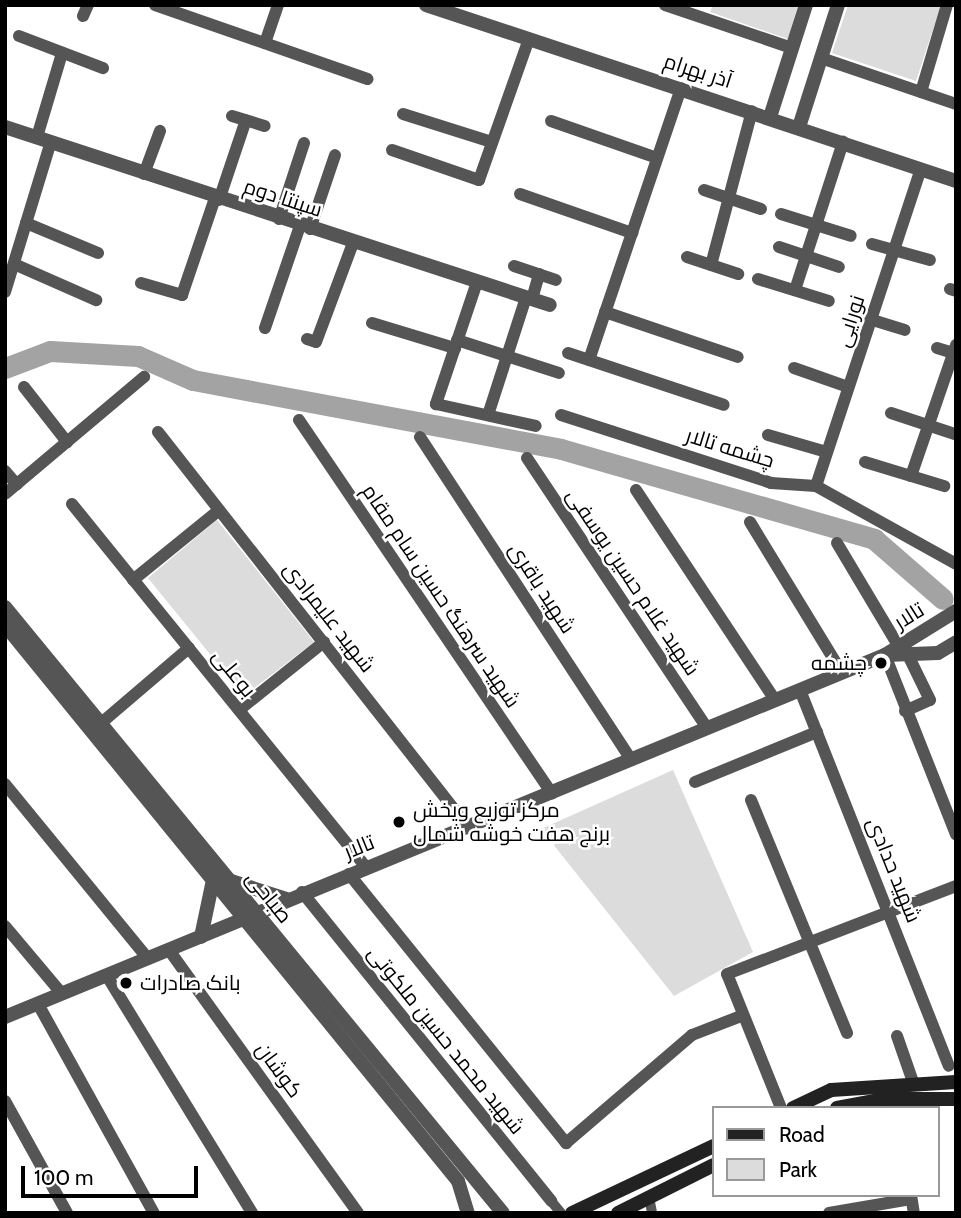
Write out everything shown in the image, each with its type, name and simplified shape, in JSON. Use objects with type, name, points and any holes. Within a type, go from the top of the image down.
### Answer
[{"type":"main road","points":[[797,1106],[831,1090],[890,1083],[956,1082]]},
{"type":"main road","points":[[890,1083],[895,1103]]},
{"type":"main road","points":[[860,1106],[956,1099]]},
{"type":"main road","points":[[572,1213],[712,1147]]},
{"type":"main road","points":[[618,1213],[712,1166]]},
{"type":"street","points":[[155,5],[368,79]]},
{"type":"street","points":[[265,43],[278,5]]},
{"type":"street","name":"آذر بهرام","points":[[426,5],[752,111],[956,181]]},
{"type":"street","points":[[665,5],[792,48]]},
{"type":"street","points":[[703,18],[708,5]]},
{"type":"street","points":[[770,117],[806,5]]},
{"type":"street","points":[[799,127],[838,5]]},
{"type":"street","points":[[921,92],[947,5]]},
{"type":"street","points":[[19,36],[103,68]]},
{"type":"street","points":[[392,150],[479,180],[529,38]]},
{"type":"street","points":[[5,292],[26,223],[62,53]]},
{"type":"street","points":[[821,58],[956,104]]},
{"type":"street","points":[[589,360],[681,88]]},
{"type":"street","points":[[777,96],[790,114],[807,105]]},
{"type":"street","points":[[711,265],[752,111]]},
{"type":"street","points":[[403,114],[492,142]]},
{"type":"street","points":[[232,116],[265,126]]},
{"type":"street","points":[[141,283],[182,295],[246,120]]},
{"type":"street","points":[[551,121],[657,158]]},
{"type":"street","name":"سپنتا دوم","points":[[5,127],[305,228],[550,305]]},
{"type":"street","points":[[144,174],[160,131]]},
{"type":"street","points":[[795,290],[843,142]]},
{"type":"street","points":[[279,219],[304,143]]},
{"type":"street","points":[[265,328],[335,155]]},
{"type":"street","name":"نورایی","points":[[816,486],[921,169]]},
{"type":"street","points":[[704,190],[761,209]]},
{"type":"street","points":[[520,194],[632,233]]},
{"type":"street","points":[[781,214],[851,236]]},
{"type":"street","points":[[26,223],[98,253]]},
{"type":"street","points":[[307,339],[316,342],[353,243]]},
{"type":"street","points":[[872,244],[930,260]]},
{"type":"street","points":[[779,247],[839,267]]},
{"type":"street","points":[[688,257],[738,274]]},
{"type":"street","points":[[14,264],[96,300]]},
{"type":"street","points":[[514,266],[556,280]]},
{"type":"street","points":[[488,415],[539,274]]},
{"type":"street","points":[[758,279],[829,301]]},
{"type":"street","points":[[477,282],[436,404],[536,426]]},
{"type":"street","points":[[605,312],[738,357]]},
{"type":"street","points":[[853,314],[905,330]]},
{"type":"street","points":[[372,323],[559,373]]},
{"type":"street","points":[[911,476],[954,349],[937,348]]},
{"type":"street","points":[[568,353],[724,405]]},
{"type":"street","points":[[794,368],[848,387]]},
{"type":"street","points":[[5,494],[144,377]]},
{"type":"street","points":[[24,387],[67,442]]},
{"type":"street","points":[[891,413],[955,434]]},
{"type":"street","name":"چشمه تالار","points":[[561,415],[771,483],[816,486],[956,564]]},
{"type":"street","name":"شهید سرهنگ حسین سام مقام","points":[[299,421],[551,793]]},
{"type":"street","name":"شهید علیمرادی","points":[[158,432],[468,827]]},
{"type":"street","points":[[768,435],[827,452]]},
{"type":"street","name":"شهید باقری","points":[[420,437],[631,760]]},
{"type":"street","name":"شهید غلام حسین یوسفی","points":[[527,458],[707,728]]},
{"type":"street","points":[[865,462],[944,486]]},
{"type":"street","points":[[5,471],[17,485]]},
{"type":"street","points":[[636,490],[775,700]]},
{"type":"street","name":"بوعلی","points":[[72,504],[366,867]]},
{"type":"street","points":[[133,580],[219,510]]},
{"type":"street","points":[[750,522],[842,673]]},
{"type":"street","points":[[837,543],[930,701],[905,711]]},
{"type":"street","name":"صباحی","points":[[5,607],[249,915],[437,1146],[503,1213]]},
{"type":"street","name":"تالار","points":[[903,651],[930,627],[956,611]]},
{"type":"street","name":"صباحی","points":[[5,625],[221,880]]},
{"type":"street","points":[[930,627],[952,632],[955,643]]},
{"type":"street","points":[[239,710],[324,642]]},
{"type":"street","name":"تالار","points":[[5,1017],[201,937],[302,892],[885,656],[903,651],[938,653],[955,643]]},
{"type":"street","points":[[100,724],[189,648]]},
{"type":"street","points":[[885,656],[956,834]]},
{"type":"street","name":"شهید حدادی","points":[[800,690],[891,911],[949,1066]]},
{"type":"street","points":[[695,782],[817,732]]},
{"type":"street","points":[[5,784],[148,959]]},
{"type":"street","points":[[751,800],[847,1033]]},
{"type":"street","points":[[349,874],[566,1143],[692,1035],[741,1016]]},
{"type":"street","points":[[201,937],[221,880],[286,899]]},
{"type":"street","points":[[780,1106],[741,1016],[727,974],[956,886]]},
{"type":"street","name":"شهید محمد حسین ملکوتی","points":[[302,892],[561,1213]]},
{"type":"street","points":[[5,926],[62,994]]},
{"type":"street","name":"کوشان","points":[[169,950],[358,1213]]},
{"type":"street","points":[[107,976],[253,1213]]},
{"type":"street","points":[[38,1004],[154,1213]]},
{"type":"street","points":[[897,1036],[913,1082]]},
{"type":"street","points":[[5,1101],[67,1213]]},
{"type":"street","name":"صباحی","points":[[437,1146],[468,1196],[468,1213]]},
{"type":"street","points":[[649,1197],[652,1213]]},
{"type":"street","points":[[829,1213],[911,1197],[914,1213]]},
{"type":"green space","points":[[713,5],[798,5],[788,39],[710,12]]},
{"type":"green space","points":[[848,5],[941,5],[916,81],[832,53]]},
{"type":"green space","points":[[217,520],[314,642],[244,696],[148,578]]},
{"type":"green space","points":[[673,770],[753,952],[674,996],[541,829]]},
{"type":"waterway","points":[[5,368],[50,351],[138,356],[193,380],[561,449],[874,539],[943,599]]},
{"type":"place","name":"چشمه","points":[[881,663]]},
{"type":"place","name":"مرکز توزیع وپخش برنج هفت خوشه شمال","points":[[399,822]]},
{"type":"place","name":"بانک صادرات","points":[[126,983]]}]
